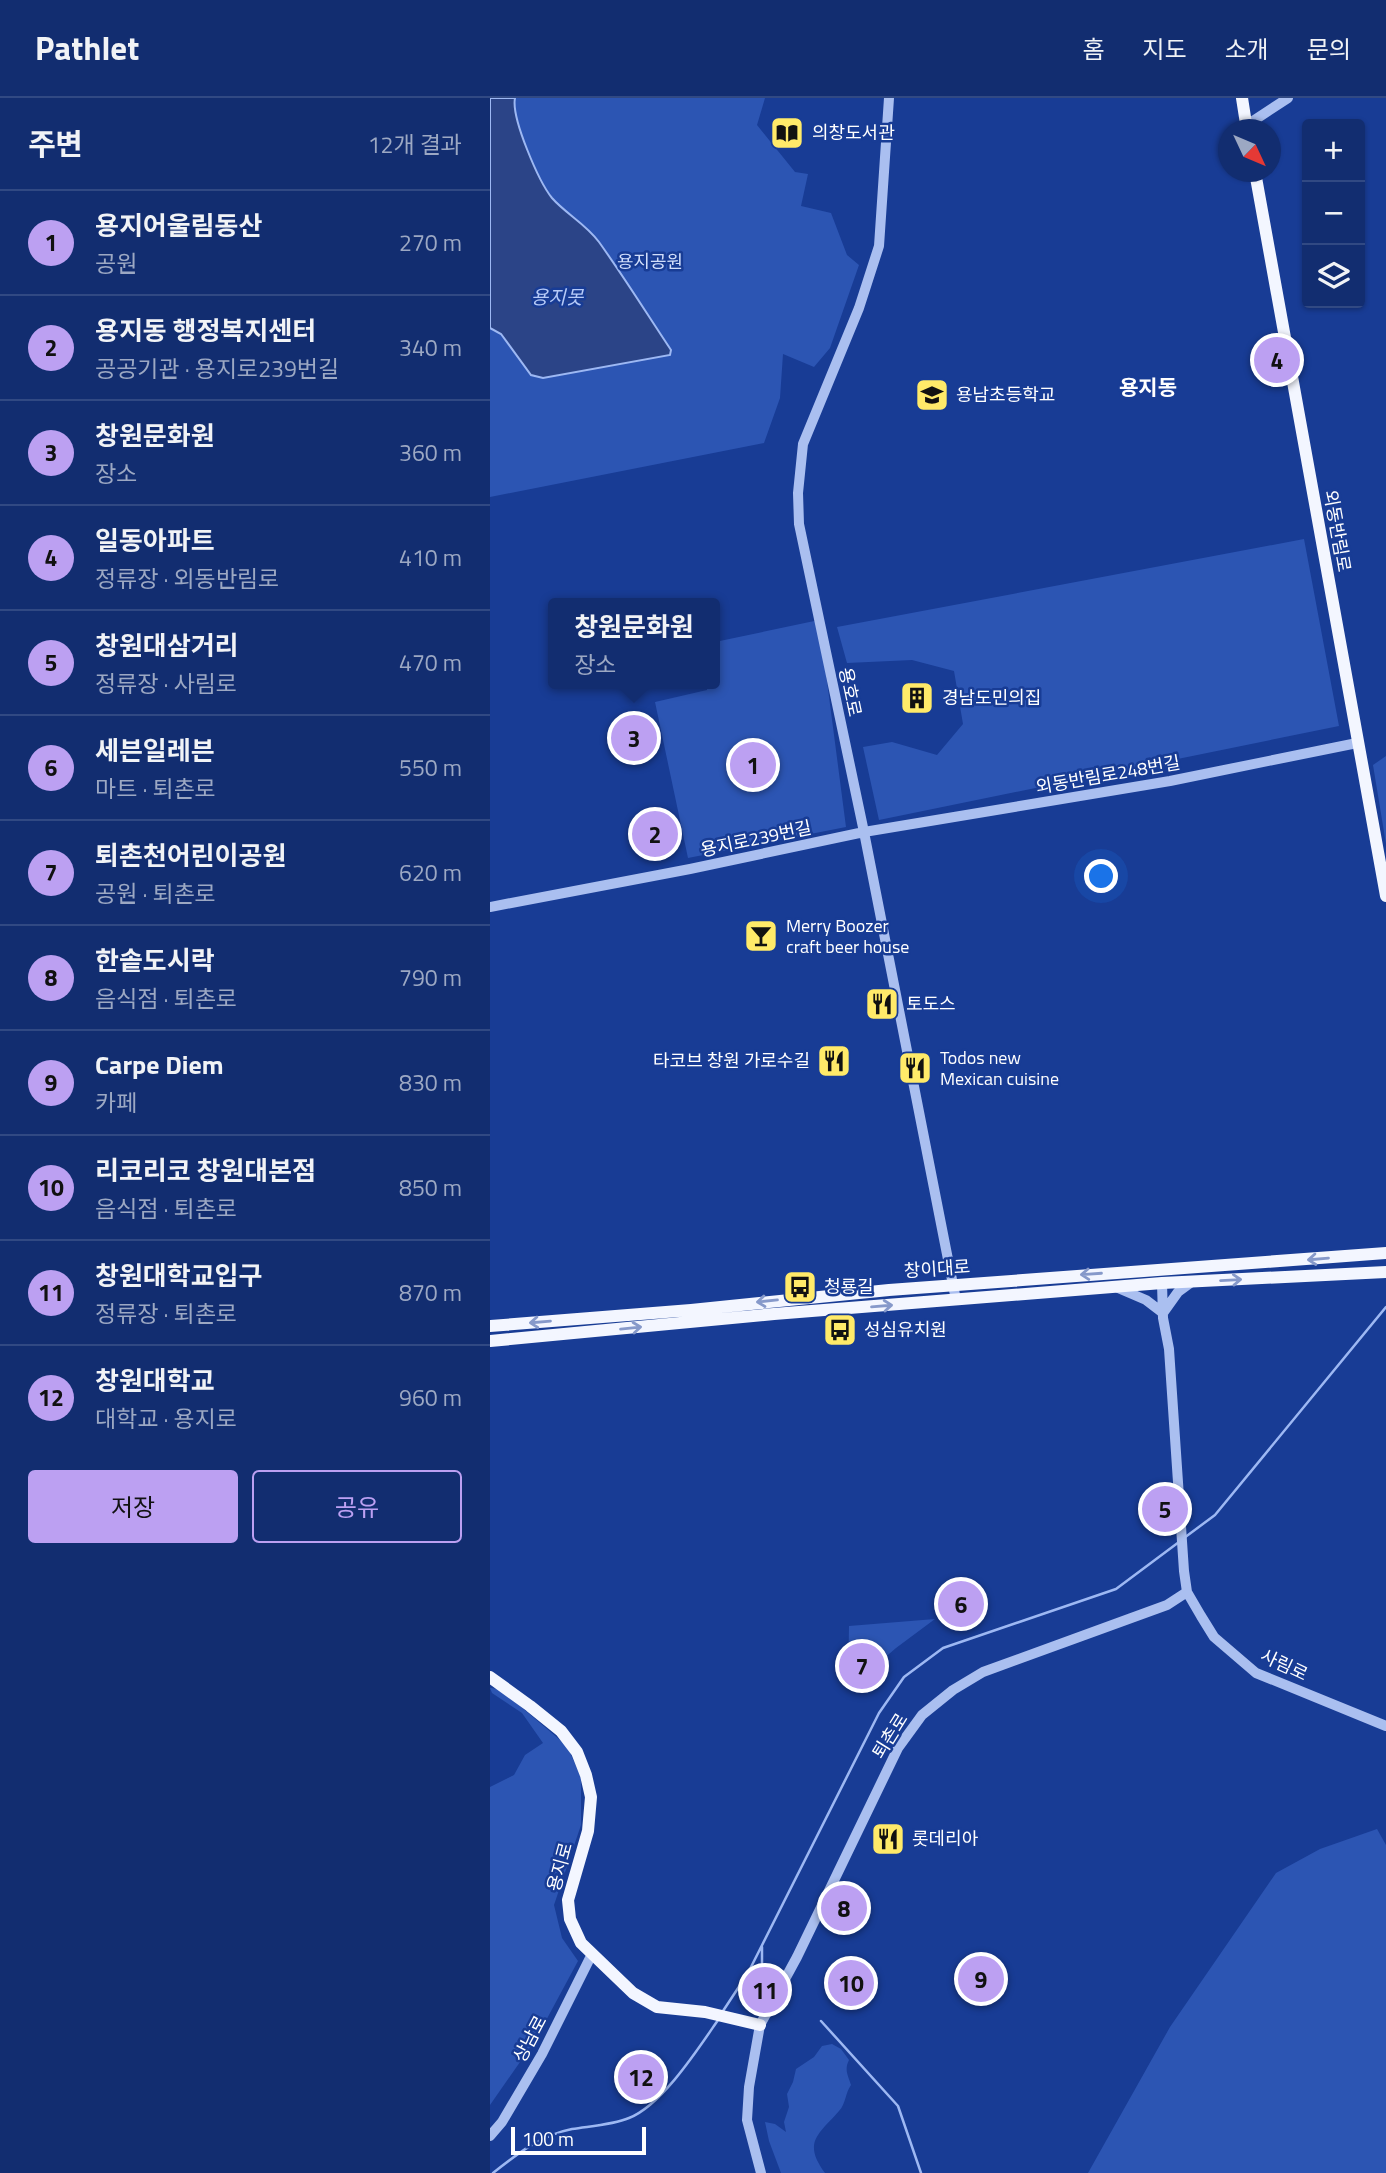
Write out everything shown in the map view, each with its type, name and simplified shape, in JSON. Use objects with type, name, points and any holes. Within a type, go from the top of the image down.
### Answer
[{"type":"main road","points":[[1242,98],[1246,119]]},
{"type":"main road","name":"외동반림로","points":[[1257,182],[1386,896]]},
{"type":"main road","name":"창이대로","points":[[490,1326],[691,1310],[820,1295],[1386,1253]]},
{"type":"main road","name":"창이대로","points":[[490,1342],[1162,1283],[1386,1272]]},
{"type":"main road","name":"용지로","points":[[490,1677],[561,1731],[577,1752],[586,1774],[591,1797],[588,1831],[568,1900],[570,1919],[581,1943],[633,1993],[657,2007],[705,2012],[760,2025]]},
{"type":"street","name":"용호로","points":[[889,98],[879,246],[859,308],[803,444],[798,493],[799,524],[864,832],[956,1300]]},
{"type":"street","points":[[1258,119],[1288,98]]},
{"type":"street","name":"외동반림로248번길","points":[[864,832],[1170,780],[1357,743]]},
{"type":"street","name":"용지로239번길","points":[[490,907],[864,832]]},
{"type":"street","points":[[1163,1313],[1178,1292],[1193,1282]]},
{"type":"street","points":[[1162,1283],[1163,1313]]},
{"type":"street","points":[[1115,1287],[1146,1300],[1163,1313]]},
{"type":"street","name":"사림로","points":[[1163,1313],[1169,1349],[1187,1592],[1214,1637],[1256,1673],[1386,1726]]},
{"type":"street","name":"퇴촌로","points":[[760,2025],[898,1748],[922,1715],[953,1690],[983,1672],[1167,1605],[1187,1592]]},
{"type":"street","name":"상남로","points":[[490,2136],[502,2122],[542,2054],[592,1954]]},
{"type":"street","points":[[760,2025],[749,2087],[747,2120],[761,2173]]},
{"type":"green space","name":"용지공원","points":[[490,98],[765,98],[757,125],[795,172],[808,174],[801,206],[831,213],[847,255],[859,265],[830,348],[814,367],[783,354],[780,398],[764,443],[490,497]]},
{"type":"green space","points":[[1304,539],[1339,726],[879,820],[863,747],[892,742],[937,755],[963,724],[954,671],[912,660],[847,663],[837,627]]},
{"type":"green space","points":[[819,620],[846,827],[688,858],[655,702],[707,689],[720,689],[720,641]]},
{"type":"green space","points":[[1386,756],[1386,844],[1373,765]]},
{"type":"green space","points":[[935,1619],[853,1685],[848,1684],[849,1626]]},
{"type":"green space","points":[[490,1688],[500,1689],[567,1746],[581,1777],[581,1825],[554,1905],[562,1938],[578,1961],[536,2039],[490,2105],[490,1787],[514,1775],[525,1755],[543,1743],[522,1713],[492,1693]]},
{"type":"green space","points":[[1377,1829],[1386,1845],[1386,2173],[1088,2173],[1170,2027],[1276,1873],[1320,1849]]},
{"type":"green space","points":[[832,2044],[841,2049],[849,2060],[847,2070],[851,2085],[841,2108],[816,2139],[815,2153],[825,2173],[781,2173],[765,2122],[775,2124],[786,2132],[784,2122],[789,2107],[787,2094],[796,2069],[814,2057],[822,2046]]},
{"type":"water","name":"용지못","points":[[490,98],[515,98],[517,120],[534,165],[547,190],[558,204],[599,242],[671,350],[670,355],[543,378],[531,375],[501,334],[490,328]]},
{"type":"waterway","points":[[1184,1538],[1215,1515],[1386,1307]]},
{"type":"waterway","points":[[723,2011],[748,1973],[879,1713],[904,1677],[943,1648],[1116,1589],[1179,1542]]},
{"type":"waterway","points":[[762,1947],[762,1970],[766,1978]]},
{"type":"waterway","points":[[493,2173],[520,2152],[550,2136],[572,2129],[616,2122],[641,2111],[678,2075],[718,2020]]},
{"type":"waterway","points":[[821,2021],[898,2106],[921,2173]]},
{"type":"place","name":"의창도서관","points":[[787,133]]},
{"type":"place","name":"일동아파트","points":[[1277,360]]},
{"type":"place","name":"용남초등학교","points":[[932,395]]},
{"type":"place","name":"경남도민의집","points":[[917,698]]},
{"type":"place","name":"창원문화원","points":[[634,738]]},
{"type":"place","name":"용지어울림동산","points":[[753,765]]},
{"type":"place","name":"용지동 행정복지센터","points":[[655,834]]},
{"type":"place","name":"Merry Boozer craft beer house","points":[[761,936]]},
{"type":"place","name":"토도스","points":[[882,1004]]},
{"type":"place","name":"타코브 창원 가로수길","points":[[834,1061]]},
{"type":"place","name":"Todos new Mexican cuisine","points":[[915,1068]]},
{"type":"place","name":"청룡길","points":[[800,1287]]},
{"type":"place","name":"성심유치원","points":[[840,1330]]},
{"type":"place","name":"창원대삼거리","points":[[1165,1509]]},
{"type":"place","name":"세븐일레븐","points":[[961,1604]]},
{"type":"place","name":"퇴촌천어린이공원","points":[[862,1666]]},
{"type":"place","name":"롯데리아","points":[[888,1839]]},
{"type":"place","name":"한솥도시락","points":[[844,1908]]},
{"type":"place","name":"Carpe Diem","points":[[981,1979]]},
{"type":"place","name":"리코리코 창원대본점","points":[[851,1983]]},
{"type":"place","name":"창원대학교입구","points":[[765,1990]]},
{"type":"place","name":"창원대학교","points":[[641,2077]]},
{"type":"district","name":"용지동","points":[[1148,388]]}]
